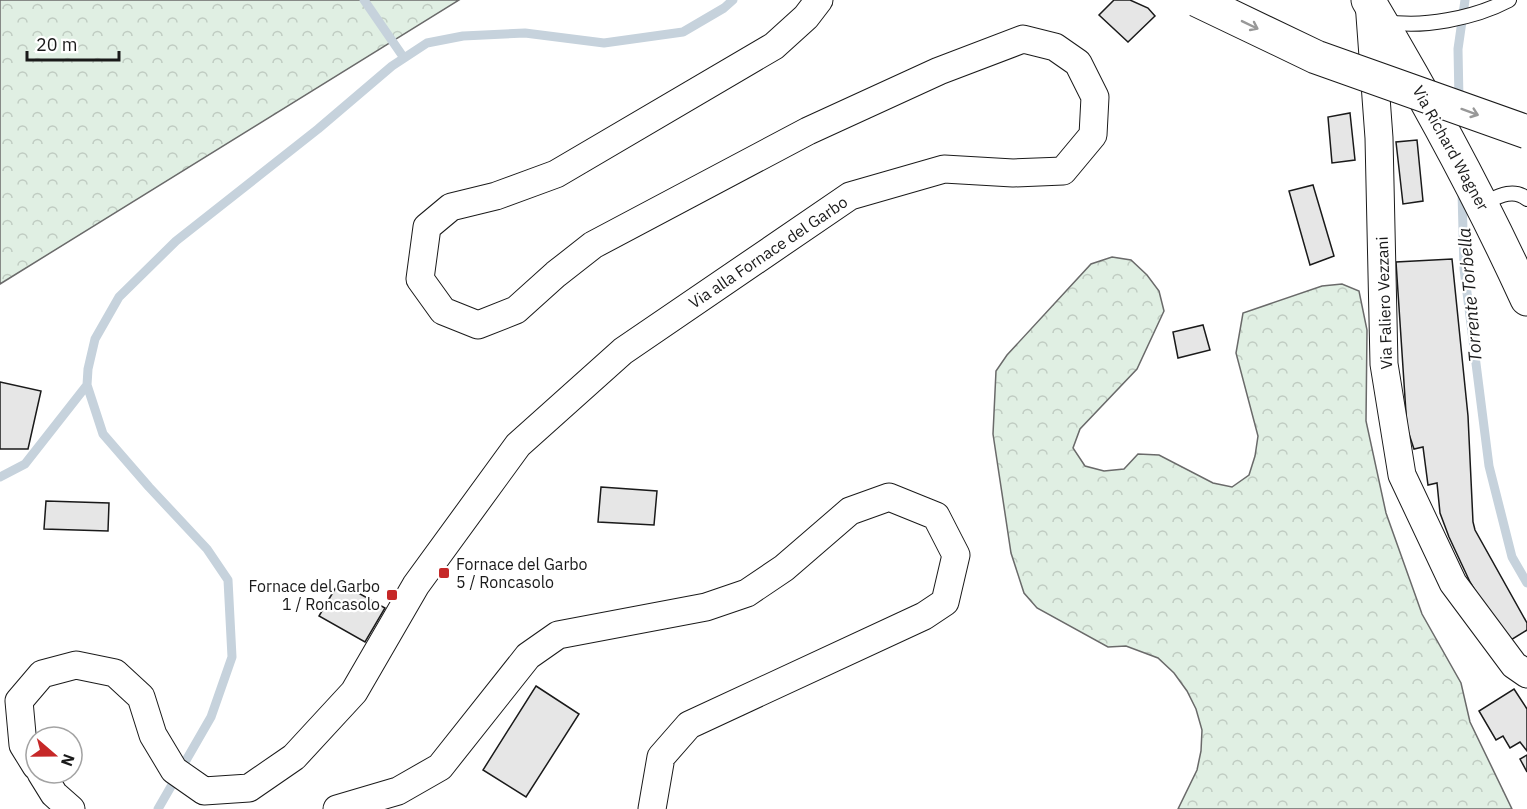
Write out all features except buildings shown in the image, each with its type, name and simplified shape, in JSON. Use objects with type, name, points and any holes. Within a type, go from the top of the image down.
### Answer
[{"type":"main road","points":[[1197,0],[1316,57],[1527,132]]},
{"type":"main road","name":"Via Richard Wagner","points":[[1372,7],[1450,143],[1499,237],[1527,299]]},
{"type":"street","name":"Via alla Fornace del Garbo","points":[[24,747],[19,701],[42,674],[76,665],[115,673],[141,697],[153,735],[174,770],[204,791],[249,788],[294,757],[354,692],[416,585],[519,445],[623,351],[850,196],[944,169],[1013,173],[1063,171],[1093,135],[1095,97],[1078,63],[1055,47],[1023,39],[939,71],[808,131],[593,245],[516,310],[478,325],[443,310],[420,279],[427,227],[451,207],[496,196],[556,174],[774,46],[806,17],[819,0]]},
{"type":"street","name":"Via Faliero Vezzani","points":[[1372,7],[1379,138],[1384,364],[1402,475],[1453,583],[1514,665],[1527,674]]},
{"type":"street","points":[[337,809],[398,791],[440,766],[528,656],[558,635],[706,607],[747,592],[784,568],[850,511],[889,497],[936,516],[956,555],[945,602],[924,616],[689,725],[661,757],[652,809]]},
{"type":"street","points":[[48,785],[54,794],[71,809]]},
{"type":"lane","points":[[1372,7],[1398,24],[1406,24],[1443,21],[1493,8],[1509,0]]},
{"type":"lane","points":[[1477,195],[1500,196],[1513,192],[1526,197]]},
{"type":"green space","points":[[0,0],[459,0],[0,284]]},
{"type":"green space","points":[[1112,257],[1131,260],[1147,275],[1159,291],[1164,311],[1137,369],[1080,429],[1073,448],[1085,466],[1104,471],[1124,469],[1138,454],[1159,455],[1213,483],[1232,487],[1249,475],[1258,436],[1236,353],[1243,313],[1322,286],[1342,284],[1359,291],[1367,330],[1366,421],[1386,513],[1422,614],[1461,683],[1470,722],[1512,809],[1178,809],[1197,770],[1201,751],[1202,730],[1196,709],[1174,673],[1158,658],[1126,646],[1108,647],[1037,608],[1024,593],[1011,553],[993,434],[996,371],[1007,355],[1091,264]]},
{"type":"waterway","points":[[364,0],[404,58]]},
{"type":"waterway","points":[[158,809],[211,717],[232,657],[228,580],[207,549],[103,434],[87,385],[88,369],[95,339],[119,297],[176,241],[318,129],[392,66],[427,43],[463,36],[525,33],[604,43],[683,32],[724,8],[733,0]]},
{"type":"waterway","name":"Torrente Torbella","points":[[1459,100],[1458,49],[1465,0]]},
{"type":"waterway","name":"Torrente Torbella","points":[[1462,192],[1464,269],[1489,466],[1512,557],[1527,583]]},
{"type":"waterway","points":[[0,477],[25,464],[87,385]]},
{"type":"place","name":"Fornace del Garbo 5 / Roncasolo","points":[[444,573]]},
{"type":"place","name":"Fornace del Garbo 1 / Roncasolo","points":[[392,595]]}]
